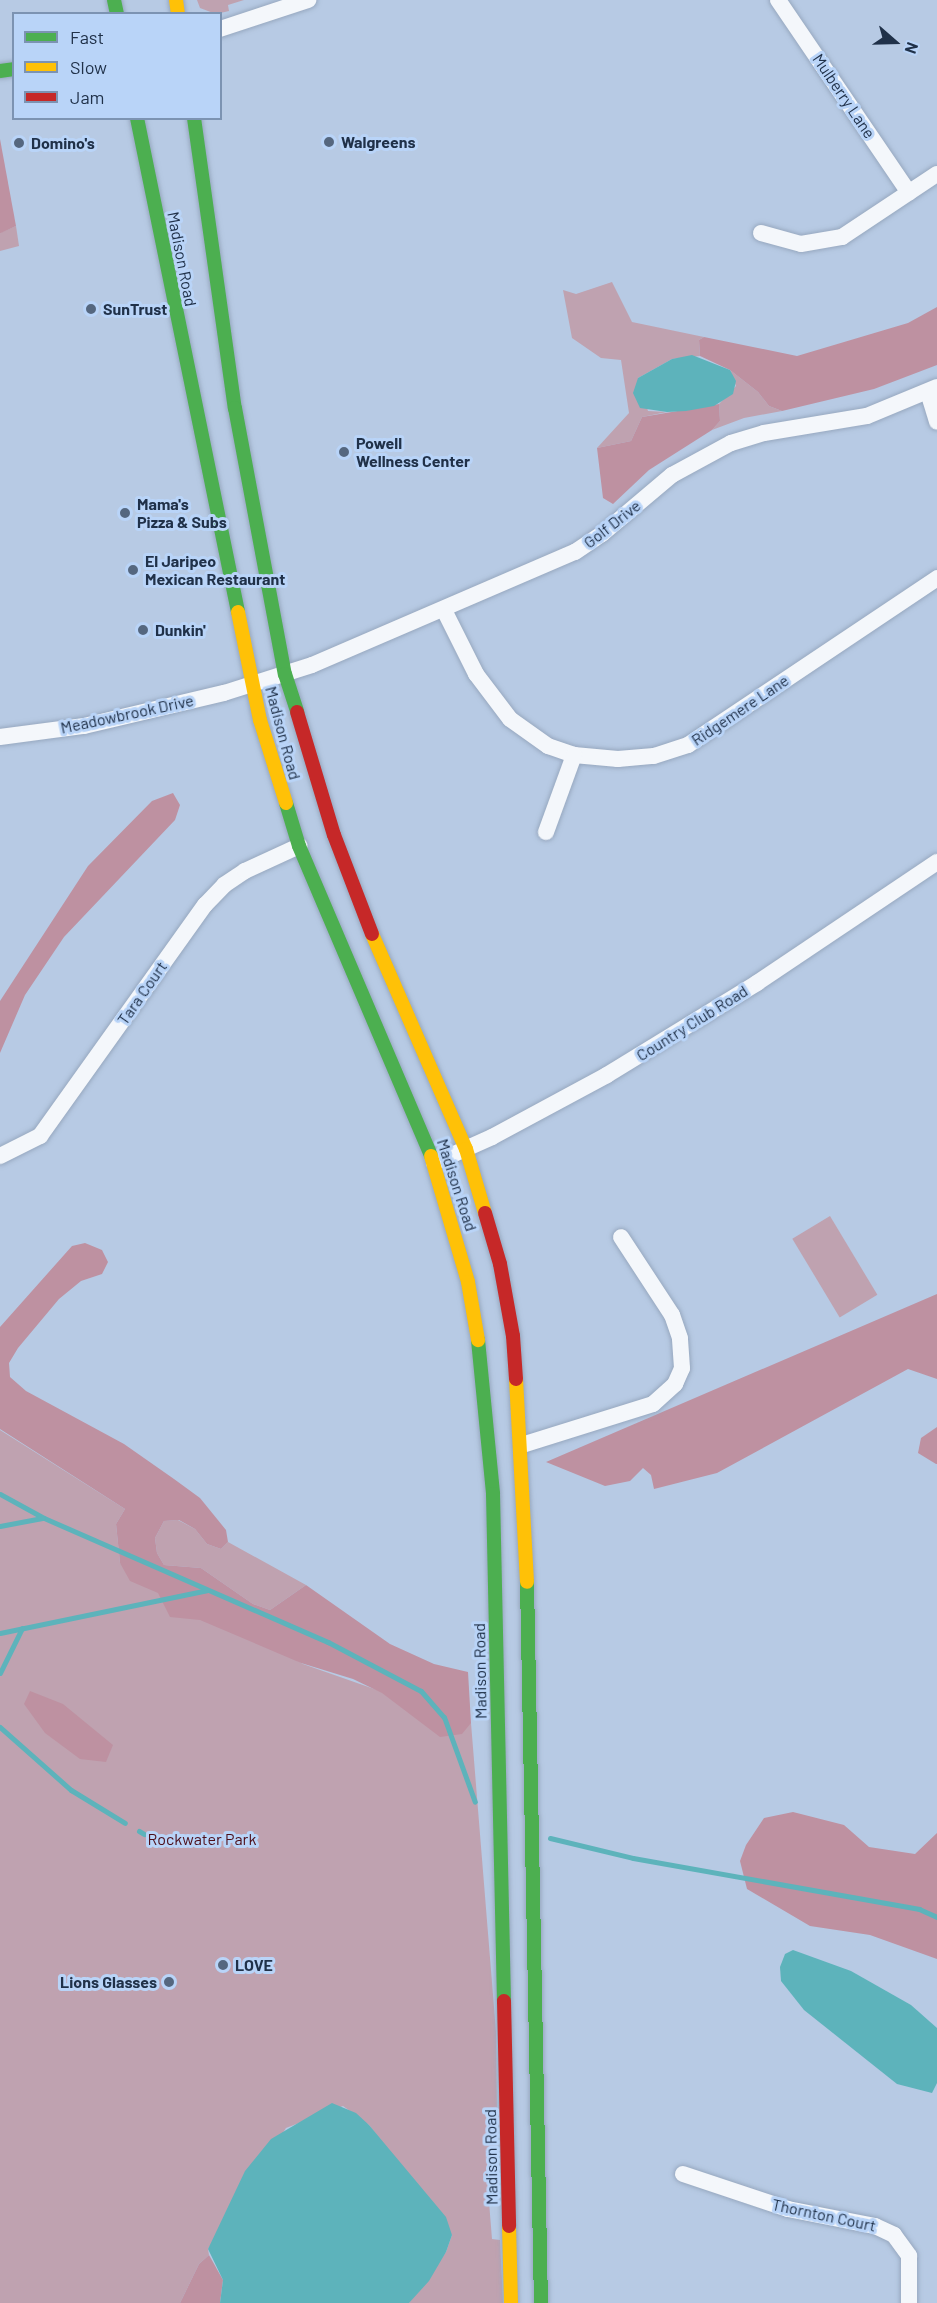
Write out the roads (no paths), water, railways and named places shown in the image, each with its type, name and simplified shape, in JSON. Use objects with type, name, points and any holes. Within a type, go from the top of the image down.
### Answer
[{"type":"main road","name":"Madison Road","points":[[137,120],[252,685],[299,846],[434,1163],[468,1282],[489,1419],[511,2303]]},
{"type":"main road","name":"Madison Road","points":[[194,120],[241,443],[285,674],[341,854],[466,1149],[500,1264],[513,1336],[522,1445],[541,2303]]},
{"type":"street","points":[[222,28],[308,0]]},
{"type":"street","name":"Mulberry Lane","points":[[778,0],[909,193]]},
{"type":"street","points":[[761,233],[801,244],[842,237],[937,174]]},
{"type":"street","points":[[933,390],[937,422]]},
{"type":"street","name":"Golf Drive","points":[[252,685],[444,610],[575,552],[602,534],[672,475],[723,446],[764,433],[867,416],[933,390]]},
{"type":"street","name":"Ridgemere Lane","points":[[444,610],[476,674],[510,719],[548,746],[573,755],[599,759],[654,756],[688,745],[937,578]]},
{"type":"street","name":"Meadowbrook Drive","points":[[0,738],[84,726],[252,685]]},
{"type":"street","points":[[546,831],[573,755]]},
{"type":"street","name":"Tara Court","points":[[0,1156],[40,1136],[205,905],[224,885],[245,871],[299,846]]},
{"type":"street","name":"Country Club Road","points":[[434,1163],[466,1149],[608,1075],[757,983],[937,862]]},
{"type":"street","points":[[522,1445],[653,1404],[675,1384],[682,1360],[680,1338],[672,1315],[621,1237]]},
{"type":"street","name":"Thornton Court","points":[[683,2174],[788,2210],[875,2226],[894,2235],[909,2256],[909,2303]]},
{"type":"waterway","points":[[0,1494],[44,1518],[328,1642],[421,1691],[444,1717],[475,1802]]},
{"type":"waterway","points":[[0,1526],[42,1518]]},
{"type":"waterway","points":[[0,1633],[207,1590]]},
{"type":"waterway","points":[[0,1673],[22,1628]]},
{"type":"waterway","points":[[0,1727],[71,1790],[125,1823]]},
{"type":"waterway","points":[[139,1831],[144,1834]]},
{"type":"waterway","points":[[550,1838],[633,1858],[919,1909],[937,1917]]},
{"type":"place","name":"Walgreens","points":[[329,142]]},
{"type":"place","name":"Domino's","points":[[19,143]]},
{"type":"place","name":"SunTrust","points":[[91,309]]},
{"type":"place","name":"Powell Wellness Center","points":[[344,452]]},
{"type":"place","name":"Mama's Pizza & Subs","points":[[125,513]]},
{"type":"place","name":"El Jaripeo Mexican Restaurant","points":[[133,570]]},
{"type":"place","name":"Dunkin'","points":[[143,630]]},
{"type":"place","name":"LOVE","points":[[223,1965]]},
{"type":"place","name":"Lions Glasses","points":[[169,1982]]},
{"type":"park label","name":"Rockwater Park","points":[[202,1839]]}]
